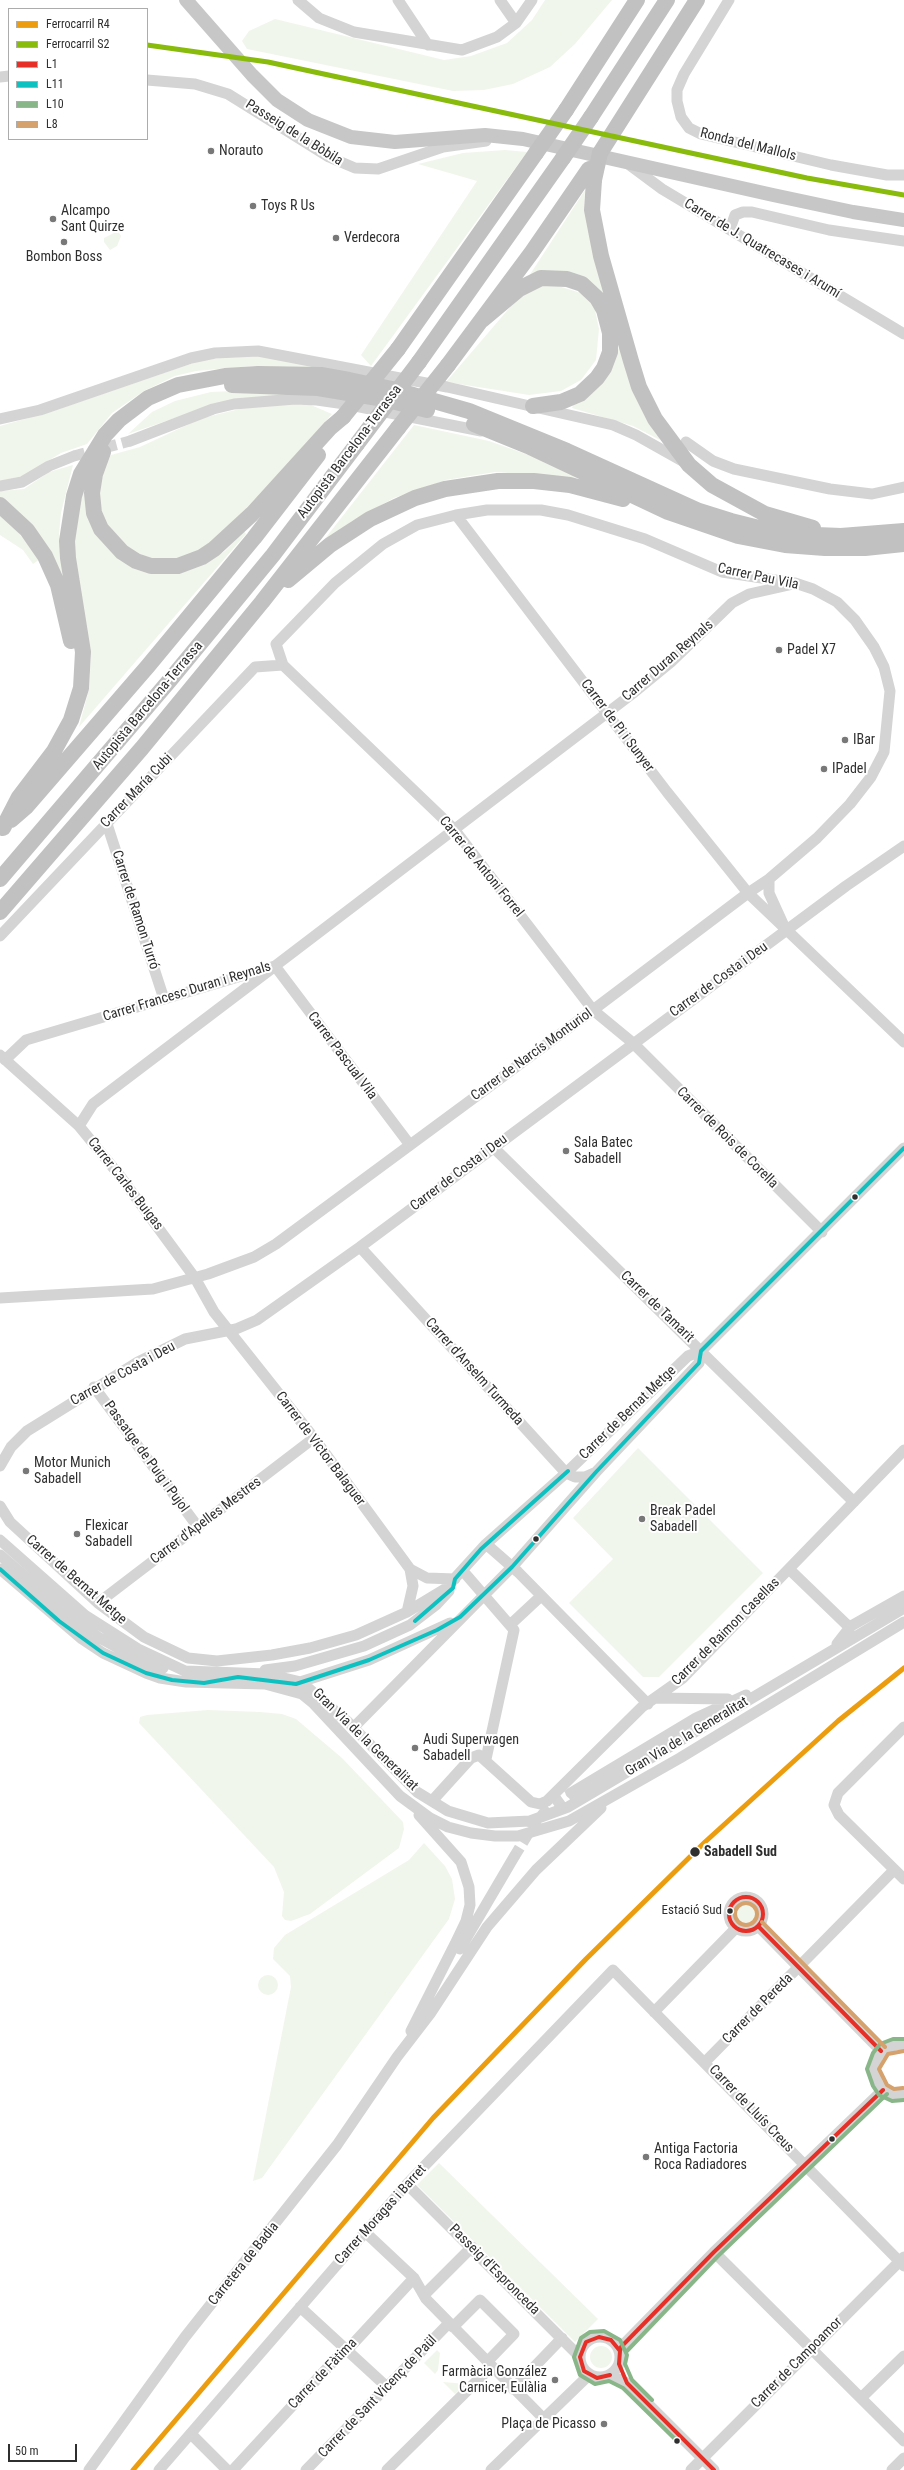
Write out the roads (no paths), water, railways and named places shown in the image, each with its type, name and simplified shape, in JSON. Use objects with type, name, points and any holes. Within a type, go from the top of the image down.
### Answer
[{"type":"highway","name":"Autopista Barcelona-Terrassa","points":[[1,830],[26,807],[148,666],[259,532],[337,424],[398,349],[566,110],[637,0]]},
{"type":"highway","name":"Autopista Barcelona-Terrassa","points":[[0,879],[170,680],[273,554],[358,444],[419,362],[563,158],[667,0]]},
{"type":"highway","points":[[0,912],[142,748],[262,602],[448,365],[591,174],[600,153],[697,0]]},
{"type":"highway","points":[[591,174],[594,225],[630,361],[639,387],[655,419],[690,465],[712,485],[754,509],[774,517],[841,536]]},
{"type":"highway","points":[[482,320],[519,289],[541,278],[567,279],[582,284],[597,298],[604,310],[610,333],[610,352],[604,368],[597,378],[580,394],[561,402],[533,406]]},
{"type":"highway","points":[[1,830],[19,797],[46,763],[62,736],[78,702],[83,673],[81,635],[68,558],[69,520],[74,496],[81,474],[105,435],[135,406],[178,386],[225,376],[290,374],[322,376],[392,389],[455,407],[511,427],[706,513],[763,529],[791,534],[841,536],[904,531]]},
{"type":"highway","points":[[337,424],[252,514],[214,549],[189,563],[167,567],[136,561],[110,542],[97,521],[92,493],[94,474],[104,452],[120,432],[144,411],[173,396],[190,390],[233,385],[277,386],[339,391],[433,411],[502,435],[668,512]]},
{"type":"highway","points":[[262,602],[320,553],[358,526],[398,505],[445,489],[498,481],[549,482],[594,490],[668,512],[738,536],[785,545],[846,549],[904,544]]},
{"type":"highway","points":[[0,505],[27,530],[45,556],[58,585],[65,613],[73,670],[68,712],[62,736]]},
{"type":"highway","points":[[0,907],[20,888]]},
{"type":"main road","points":[[186,0],[252,75],[278,100],[298,114],[329,130],[351,137],[395,142],[485,135],[510,137],[623,160],[853,212],[904,220]]},
{"type":"street","points":[[298,0],[319,18],[354,32],[462,50],[497,37],[516,23],[532,0]]},
{"type":"street","points":[[398,0],[428,45]]},
{"type":"street","points":[[500,0],[516,23]]},
{"type":"street","name":"Ronda del Mallols","points":[[729,0],[684,74],[677,90],[676,101],[681,117],[689,128],[701,134],[831,165],[887,175],[904,175]]},
{"type":"street","name":"Passeig de la Bòbila","points":[[148,80],[177,84],[195,84],[237,97],[328,157],[355,168],[378,169],[443,147],[510,137]]},
{"type":"street","name":"Carrer de J. Quatrecases i Arumí","points":[[623,160],[662,189],[904,334]]},
{"type":"street","points":[[730,229],[735,215],[743,212],[752,212],[829,230],[904,241]]},
{"type":"street","points":[[0,419],[40,410],[191,358],[238,351],[278,353],[533,406],[613,425],[636,434],[690,465]]},
{"type":"street","points":[[130,441],[213,409],[234,404],[294,399],[339,403],[502,435]]},
{"type":"street","points":[[686,442],[713,460],[734,469],[800,483],[872,494],[904,487]]},
{"type":"street","points":[[0,486],[22,482],[49,466],[74,456]]},
{"type":"street","name":"Carrer Pau Vila","points":[[456,515],[512,509],[555,512],[645,539],[722,572],[795,583],[813,589],[837,602],[856,620],[874,647],[884,667],[890,691],[884,752],[871,777],[850,804]]},
{"type":"street","name":"Carrer de Antoni Forrel","points":[[456,515],[417,525],[383,544],[335,583],[276,644],[283,665],[454,830],[593,1010],[633,1043]]},
{"type":"street","name":"Carrer de Pi i Sunyer","points":[[456,515],[607,713],[748,893],[904,1042]]},
{"type":"street","name":"Carrer Duran Reynals","points":[[454,830],[671,662],[732,603],[760,590],[795,583]]},
{"type":"street","name":"Carrer María Cubi","points":[[0,936],[106,821],[255,667],[283,665]]},
{"type":"street","name":"Carrer de Narcís Monturiol","points":[[0,1298],[153,1289],[195,1278],[254,1257],[276,1244],[593,1010],[748,893],[769,879],[817,838],[850,804]]},
{"type":"street","name":"Carrer de Ramon Turró","points":[[106,821],[164,999]]},
{"type":"street","name":"Carrer Francesc Duran i Reynals","points":[[2,1058],[26,1040],[275,966],[454,830]]},
{"type":"street","name":"Carrer de Costa i Deu","points":[[0,1466],[10,1447],[27,1431],[94,1387],[138,1362],[185,1339],[229,1330],[257,1320],[360,1247],[786,930],[904,846]]},
{"type":"street","points":[[769,879],[769,892],[786,930]]},
{"type":"street","points":[[79,1126],[93,1104],[275,966]]},
{"type":"street","name":"Carrer Pascual Vila","points":[[275,966],[410,1145]]},
{"type":"street","name":"Carrer de Rois de Corella","points":[[633,1043],[822,1232]]},
{"type":"street","name":"Carrer Carles Buigas","points":[[2,1058],[79,1126],[124,1182],[195,1278],[214,1312],[229,1330]]},
{"type":"street","name":"Carrer de Tamarit","points":[[493,1147],[854,1502]]},
{"type":"street","name":"Carrer de Bernat Metge","points":[[0,1506],[10,1522],[98,1603],[144,1637],[188,1658],[217,1661],[310,1648],[356,1634],[407,1612],[440,1592],[459,1575],[486,1544],[566,1473],[688,1356],[702,1351],[904,1148]]},
{"type":"street","name":"Carrer d'Anselm Turmeda","points":[[360,1247],[566,1473]]},
{"type":"street","name":"Carrer de Víctor Balaguer","points":[[229,1330],[314,1438],[410,1570],[413,1586],[407,1612]]},
{"type":"street","name":"Carrer de Bernat Metge","points":[[353,1728],[460,1617],[512,1567],[596,1472],[699,1363],[702,1351]]},
{"type":"street","name":"Passatge de Puig i Pujol","points":[[94,1387],[198,1527]]},
{"type":"street","name":"Carrer d'Apelles Mestres","points":[[98,1603],[314,1438]]},
{"type":"street","name":"Carrer de Raimon Casellas","points":[[486,1759],[531,1802],[544,1803],[652,1701],[683,1678],[904,1450]]},
{"type":"street","points":[[566,1473],[575,1477],[585,1477],[596,1472]]},
{"type":"street","name":"Gran Via de la Generalitat","points":[[0,1540],[86,1616],[138,1649],[185,1671],[246,1672],[267,1674],[301,1682],[320,1696],[417,1792],[448,1811],[469,1819],[488,1823],[530,1821],[552,1814],[636,1767],[904,1608]]},
{"type":"street","points":[[486,1544],[512,1567],[540,1597],[652,1701],[735,1700]]},
{"type":"street","points":[[0,1555],[78,1622],[98,1637],[142,1661],[160,1667],[185,1671]]},
{"type":"street","name":"Gran Via de la Generalitat","points":[[0,1569],[59,1621],[103,1653],[160,1678],[204,1683],[250,1682],[290,1689],[302,1694],[313,1703],[400,1796],[430,1818],[448,1826],[471,1833],[518,1836],[569,1821],[904,1622]]},
{"type":"street","points":[[789,1569],[846,1624],[852,1626]]},
{"type":"street","points":[[410,1570],[427,1578],[459,1575],[482,1595],[511,1624],[514,1630],[486,1759],[479,1755],[471,1758],[432,1801]]},
{"type":"street","name":"Carrer de Bernat Metge","points":[[246,1672],[295,1666],[364,1646],[410,1624],[436,1605],[453,1588],[459,1575]]},
{"type":"street","points":[[833,1649],[852,1626],[904,1596]]},
{"type":"street","points":[[511,1624],[540,1597]]},
{"type":"street","points":[[204,1683],[229,1677],[263,1678],[290,1684],[301,1682],[369,1660],[460,1617]]},
{"type":"street","points":[[863,1647],[904,1628]]},
{"type":"street","points":[[571,1793],[696,1718],[787,1677]]},
{"type":"street","points":[[904,1727],[838,1793],[834,1804],[839,1815],[904,1879]]},
{"type":"street","points":[[397,2057],[430,2014],[487,1927],[511,1896],[562,1844],[620,1792]]},
{"type":"street","points":[[397,2057],[455,1944],[466,1921],[470,1905],[469,1887],[461,1862],[400,1796]]},
{"type":"street","points":[[397,2057],[514,1858]]},
{"type":"street","name":"Carrer de Pereda","points":[[705,2062],[894,1870]]},
{"type":"street","points":[[745,1897],[752,1898],[760,1905],[762,1918],[758,1926],[748,1931],[736,1928],[730,1920],[730,1909],[736,1900],[745,1897]]},
{"type":"street","points":[[758,1926],[881,2051]]},
{"type":"street","points":[[654,2012],[736,1928]]},
{"type":"street","name":"Carrer de Lluís Creus","points":[[613,1970],[902,2261]]},
{"type":"street","name":"Carrer Moragas i Barret","points":[[159,2470],[407,2184],[613,1970]]},
{"type":"street","points":[[904,2045],[895,2045],[881,2051],[875,2060],[874,2069],[878,2084],[883,2090],[893,2095],[904,2094]]},
{"type":"street","name":"Carretera de Badia","points":[[89,2470],[185,2337],[337,2145],[397,2057]]},
{"type":"street","points":[[627,2383],[619,2364],[621,2347],[714,2252],[883,2090]]},
{"type":"street","name":"Passeig d'Espronceda","points":[[407,2184],[472,2247],[580,2357]]},
{"type":"street","points":[[365,2232],[414,2278],[424,2295],[451,2325],[544,2419]]},
{"type":"street","points":[[424,2295],[472,2247]]},
{"type":"street","points":[[714,2252],[904,2441]]},
{"type":"street","name":"Carrer de Campoamor","points":[[691,2470],[902,2261]]},
{"type":"street","name":"Carrer de Fàtima","points":[[233,2470],[346,2348],[414,2278]]},
{"type":"street","name":"Carrer de Sant Vicenç de Paül","points":[[306,2470],[387,2387],[451,2325],[480,2300],[514,2334],[489,2364]]},
{"type":"street","points":[[300,2307],[387,2387]]},
{"type":"street","points":[[619,2364],[610,2375],[602,2378],[589,2375],[581,2364],[580,2357],[586,2342],[599,2337],[611,2340],[620,2351]]},
{"type":"street","points":[[514,2388],[562,2338]]},
{"type":"street","points":[[861,2398],[904,2356]]},
{"type":"street","points":[[387,2470],[489,2364]]},
{"type":"street","points":[[491,2470],[589,2375]]},
{"type":"street","points":[[610,2375],[627,2383],[714,2470]]},
{"type":"street","points":[[191,2434],[227,2470]]},
{"type":"street","points":[[892,2470],[904,2458]]},
{"type":"tunnel","points":[[74,456],[130,441]]},
{"type":"tunnel","points":[[514,1857],[534,1824],[544,1813],[571,1793]]},
{"type":"rail line","name":"S2","points":[[148,45],[268,62],[807,178],[904,195]]},
{"type":"rail line","name":"R4","points":[[133,2470],[433,2118],[586,1959],[705,1842],[838,1721],[904,1668]]},
{"type":"place","name":"Norauto","points":[[211,151]]},
{"type":"place","name":"Toys R Us","points":[[253,206]]},
{"type":"place","name":"Alcampo Sant Quirze","points":[[53,219]]},
{"type":"place","name":"Verdecora","points":[[336,238]]},
{"type":"place","name":"Bombon Boss","points":[[64,242]]},
{"type":"place","name":"Padel X7","points":[[779,650]]},
{"type":"place","name":"IBar","points":[[845,740]]},
{"type":"place","name":"IPadel","points":[[824,769]]},
{"type":"place","name":"Sala Batec Sabadell","points":[[566,1151]]},
{"type":"place","name":"Motor Munich Sabadell","points":[[26,1471]]},
{"type":"place","name":"Break Padel Sabadell","points":[[642,1519]]},
{"type":"place","name":"Flexicar Sabadell","points":[[77,1534]]},
{"type":"place","name":"Audi Superwagen Sabadell","points":[[415,1748]]},
{"type":"place","name":"Sabadell Sud","points":[[695,1852]]},
{"type":"place","name":"Estació Sud","points":[[730,1911]]},
{"type":"place","name":"Antiga Factoria Roca Radiadores","points":[[646,2157]]},
{"type":"place","name":"Farmàcia González Carnicer, Eulàlia","points":[[555,2380]]},
{"type":"place","name":"Plaça de Picasso","points":[[604,2424]]}]
